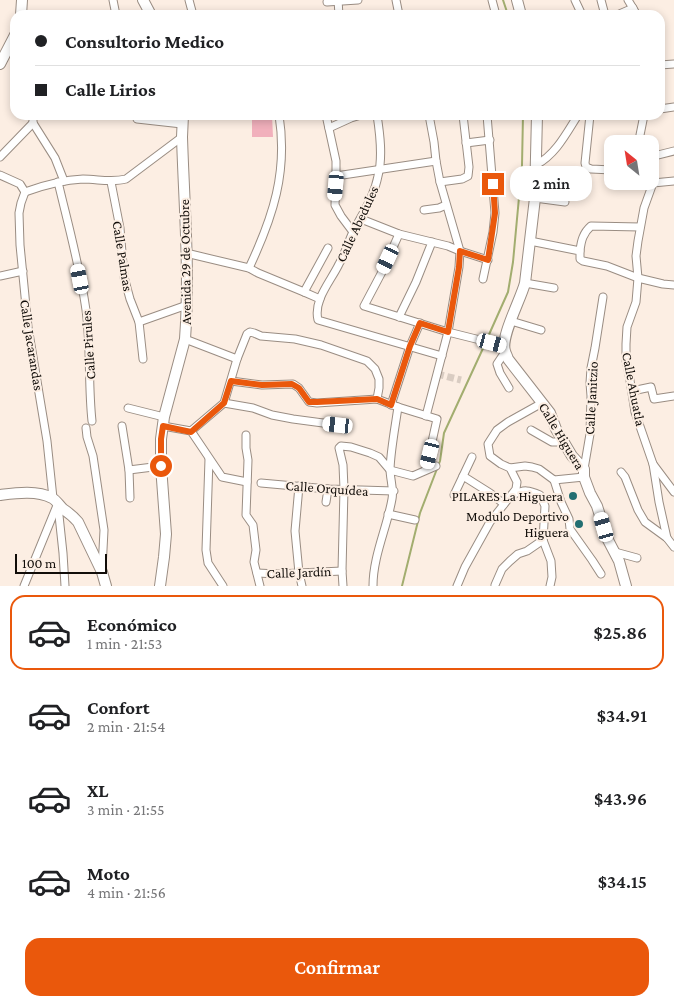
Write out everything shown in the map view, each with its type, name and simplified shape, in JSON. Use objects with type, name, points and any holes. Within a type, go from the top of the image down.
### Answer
[{"type":"street","points":[[327,2],[358,0]]},
{"type":"street","points":[[0,64],[10,47]]},
{"type":"street","points":[[0,157],[34,123],[34,120]]},
{"type":"street","name":"Avenida 29 de Octubre","points":[[160,586],[166,534],[161,439],[185,339],[187,305],[183,120]]},
{"type":"street","points":[[249,268],[269,223],[281,174],[280,120]]},
{"type":"street","points":[[327,120],[336,161],[335,205],[353,232]]},
{"type":"street","points":[[329,128],[347,120]]},
{"type":"street","name":"Calle Abedules","points":[[320,299],[368,205],[378,178],[380,169],[380,139],[378,120]]},
{"type":"street","points":[[426,416],[448,332],[460,251],[440,182],[430,120]]},
{"type":"street","points":[[440,182],[462,179],[468,176],[464,120]]},
{"type":"street","points":[[483,279],[488,260],[495,213],[488,120]]},
{"type":"street","points":[[509,388],[497,364],[504,349],[511,321],[525,283],[535,198],[537,120]]},
{"type":"street","points":[[536,165],[555,150],[575,120]]},
{"type":"street","points":[[589,120],[586,168],[604,170]]},
{"type":"street","points":[[640,135],[643,120]]},
{"type":"street","name":"Calle Pirules","points":[[34,123],[55,158],[61,181],[86,310],[92,421]]},
{"type":"street","points":[[0,176],[20,184],[25,192],[61,181],[84,179],[119,181],[126,179],[182,138]]},
{"type":"street","points":[[466,143],[490,140]]},
{"type":"street","points":[[659,155],[674,151]]},
{"type":"street","points":[[336,176],[436,161]]},
{"type":"street","points":[[659,182],[674,181]]},
{"type":"street","name":"Calle Palmas","points":[[111,182],[120,228],[124,277],[139,322],[143,359]]},
{"type":"street","name":"Calle Ahuatla","points":[[650,190],[640,227],[636,256],[638,278],[636,302],[627,327],[626,360],[630,374],[635,412],[653,464],[674,492]]},
{"type":"street","name":"Calle Jacarandas","points":[[25,192],[19,213],[22,271],[28,328],[63,553],[65,586]]},
{"type":"street","points":[[535,198],[565,202]]},
{"type":"street","points":[[424,210],[446,205]]},
{"type":"street","points":[[360,219],[399,234],[448,246],[488,260]]},
{"type":"street","points":[[640,227],[591,226],[586,230],[581,242],[581,260],[607,266],[638,278],[674,285]]},
{"type":"street","points":[[399,234],[364,306],[399,318],[492,343],[504,349]]},
{"type":"street","points":[[530,241],[580,252]]},
{"type":"street","points":[[399,318],[432,242]]},
{"type":"street","points":[[304,292],[328,248]]},
{"type":"street","points":[[186,253],[249,268],[258,274],[320,299],[318,320],[442,356]]},
{"type":"street","points":[[0,276],[22,271]]},
{"type":"street","points":[[525,283],[554,288]]},
{"type":"street","name":"Calle Janitzio","points":[[584,473],[590,434],[591,368],[603,297]]},
{"type":"street","points":[[139,322],[187,305]]},
{"type":"street","points":[[511,321],[541,330]]},
{"type":"street","points":[[373,586],[373,576],[380,544],[394,491],[390,470],[394,406],[410,346],[420,323]]},
{"type":"street","points":[[191,432],[224,403],[237,359],[247,334],[250,332],[261,336],[295,339],[321,345],[367,361],[375,369],[378,379],[377,399]]},
{"type":"street","points":[[185,339],[237,359]]},
{"type":"street","name":"Calle Higuera","points":[[504,349],[508,359],[550,413],[556,429],[584,473],[607,538],[619,561],[626,586]]},
{"type":"street","points":[[231,381],[262,385],[292,384],[299,388],[309,402],[377,399],[437,419],[426,469]]},
{"type":"street","points":[[632,391],[651,387],[654,399],[674,396]]},
{"type":"street","points":[[224,403],[253,408],[272,415],[338,425]]},
{"type":"street","points":[[542,403],[497,430],[488,444],[490,456],[510,468],[532,467],[554,480],[569,519],[570,529],[601,574]]},
{"type":"street","points":[[128,408],[191,432],[222,477],[247,482]]},
{"type":"street","points":[[122,426],[129,470],[130,498]]},
{"type":"street","points":[[86,428],[93,456],[104,530],[102,572]]},
{"type":"street","points":[[531,430],[552,442],[564,442]]},
{"type":"street","points":[[246,435],[248,460],[246,515],[253,525],[256,550],[254,562],[260,586]]},
{"type":"street","points":[[343,586],[344,489],[343,465],[339,448],[341,446],[351,447],[370,453],[379,457],[390,470],[413,476],[436,466]]},
{"type":"street","points":[[454,495],[472,457]]},
{"type":"street","points":[[209,459],[206,550],[208,563],[223,586]]},
{"type":"street","points":[[653,464],[667,538]]},
{"type":"street","points":[[129,470],[161,466]]},
{"type":"street","points":[[457,586],[465,567],[490,522],[516,489],[517,482],[510,468]]},
{"type":"street","points":[[621,472],[645,522],[667,538],[674,547]]},
{"type":"street","points":[[554,480],[584,473]]},
{"type":"street","points":[[463,476],[504,504]]},
{"type":"street","name":"Calle Orquídea","points":[[261,483],[328,489],[394,491]]},
{"type":"street","points":[[299,486],[295,531],[302,586]]},
{"type":"street","points":[[326,502],[328,489]]},
{"type":"street","points":[[510,496],[523,490],[540,494],[545,506],[543,540],[551,562],[552,577],[550,586]]},
{"type":"street","points":[[0,495],[16,493],[36,494],[55,501],[72,514],[78,522],[102,572],[106,586]]},
{"type":"street","points":[[24,586],[55,501]]},
{"type":"street","points":[[388,514],[415,520]]},
{"type":"street","points":[[495,585],[502,569],[510,561],[518,554],[527,551],[543,540]]},
{"type":"street","points":[[614,552],[637,558]]},
{"type":"street","name":"Calle Jardín","points":[[257,574],[342,571]]},
{"type":"shaded area","points":[[252,120],[272,120],[273,137],[252,137]]},
{"type":"waterway","points":[[503,0],[506,10]]},
{"type":"waterway","points":[[487,339],[508,292],[513,262],[522,165],[523,120]]},
{"type":"waterway","points":[[402,586],[420,513],[440,461],[444,433],[485,344]]},
{"type":"tunnel","points":[[437,374],[461,380]]},
{"type":"place","name":"PILARES La Higuera","points":[[573,496]]},
{"type":"place","name":"Modulo Deportivo Higuera","points":[[579,524]]},
{"type":"route","points":[[161,466],[163,426],[191,432],[224,403],[231,381],[262,385],[292,384],[299,388],[309,402],[377,399],[391,405],[410,346],[420,323],[448,332],[460,251],[488,260],[495,213],[493,184]]}]
